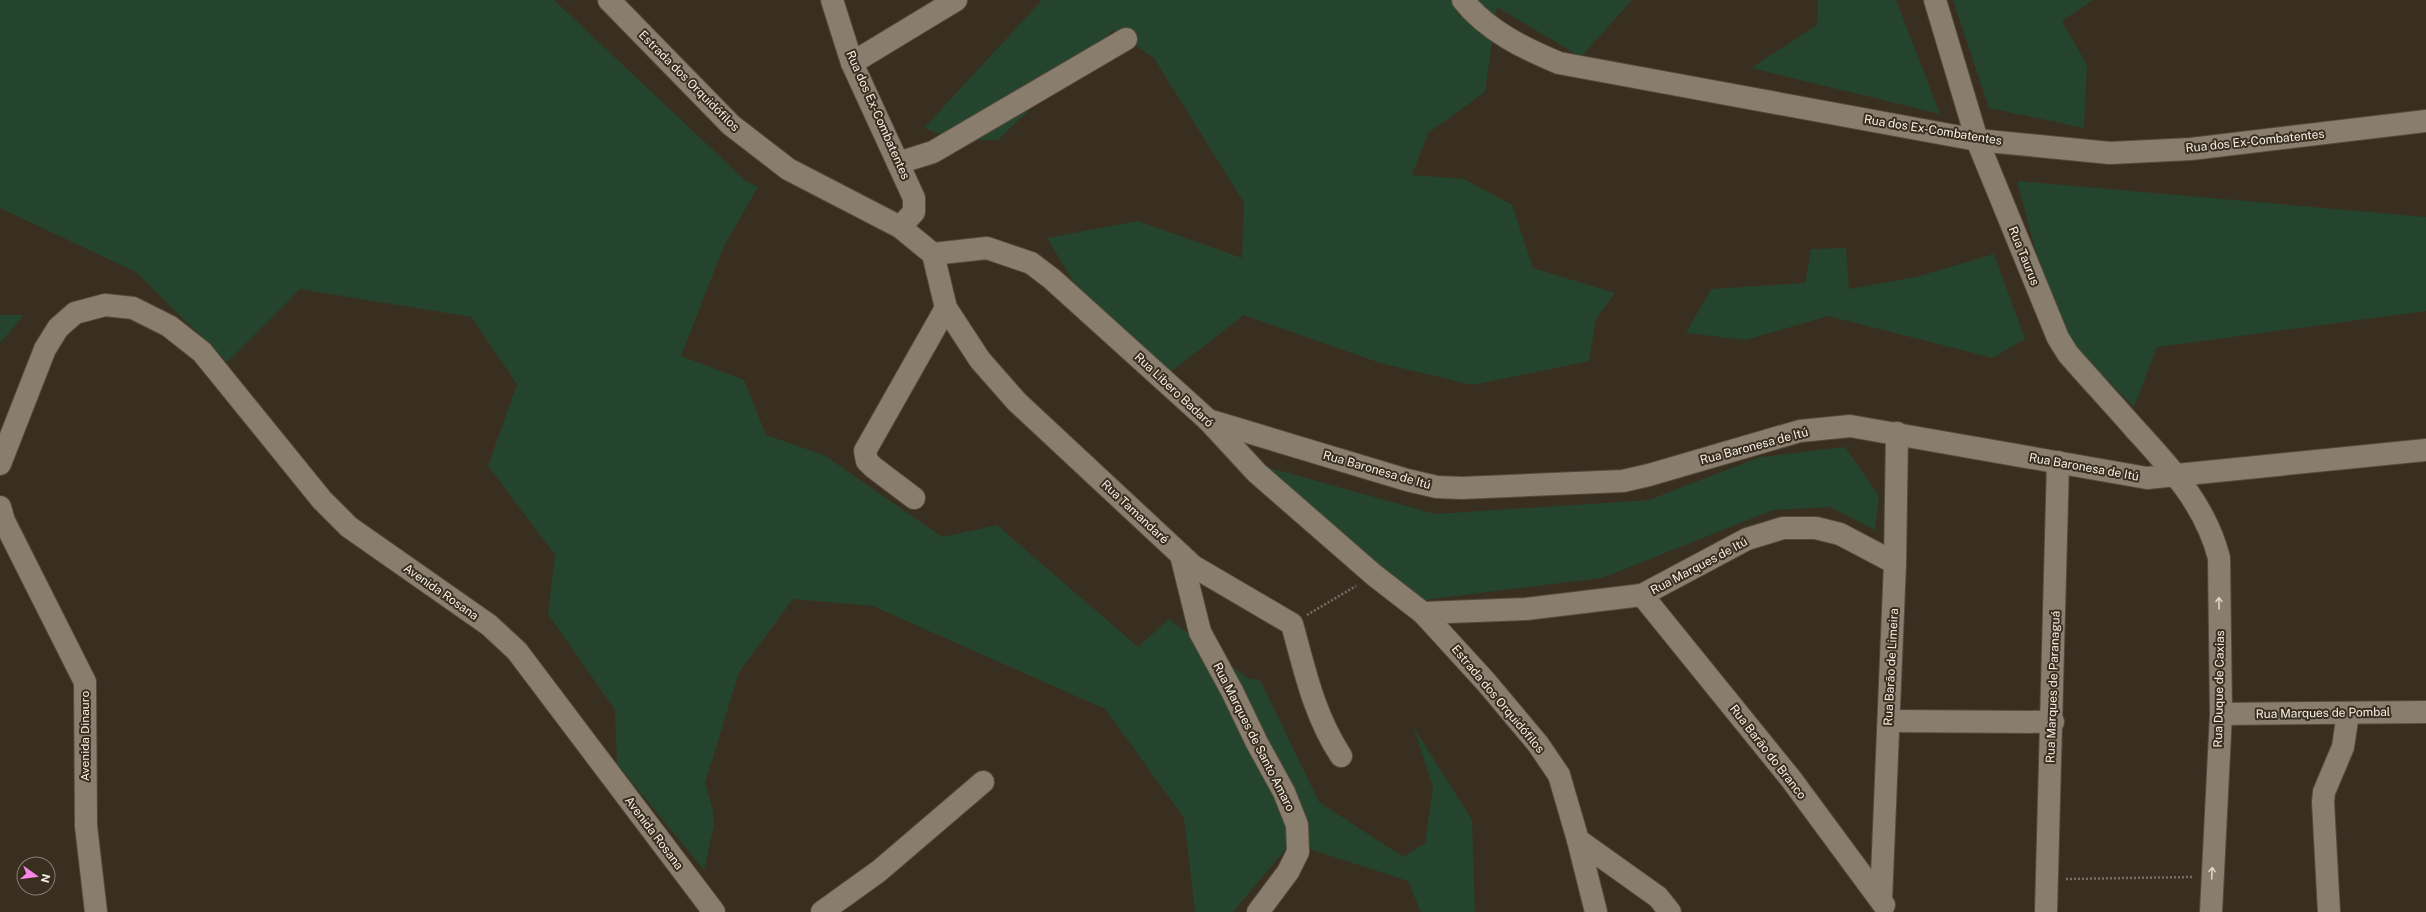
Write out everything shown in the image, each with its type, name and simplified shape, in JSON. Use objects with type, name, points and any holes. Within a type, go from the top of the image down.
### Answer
[{"type":"street","name":"Estrada dos Orquidófilos","points":[[609,0],[731,125],[788,169],[900,226]]},
{"type":"street","name":"Rua dos Ex-Combatentes","points":[[832,0],[852,63],[914,198],[914,212],[900,226]]},
{"type":"street","points":[[852,63],[956,0]]},
{"type":"street","name":"Rua dos Ex-Combatentes","points":[[1463,0],[1470,9],[1506,36],[1530,51],[1559,63],[1977,140],[2110,153],[2191,149],[2426,121]]},
{"type":"street","name":"Rua Taurus","points":[[1935,0],[1977,140],[2058,338],[2068,354],[2178,476]]},
{"type":"street","points":[[898,163],[933,152],[1126,39]]},
{"type":"street","points":[[900,226],[933,254]]},
{"type":"street","name":"Rua Libero Badaró","points":[[933,254],[987,248],[1031,263],[1052,279],[1208,420],[1258,473],[1374,575],[1423,613]]},
{"type":"street","name":"Rua Tamandaré","points":[[933,254],[946,308],[980,360],[1017,402],[1193,566],[1292,624]]},
{"type":"street","name":"Avenida Rosana","points":[[0,464],[45,349],[58,328],[75,313],[104,305],[133,308],[169,326],[202,352],[322,500],[349,527],[489,626],[512,646],[714,912]]},
{"type":"street","points":[[914,498],[873,468],[867,461],[865,451],[946,308]]},
{"type":"street","name":"Rua Baronesa de Itú","points":[[1208,420],[1407,480],[1437,486],[1462,488],[1623,481],[1649,475],[1800,431],[1850,426],[1897,433],[2147,478],[2426,450]]},
{"type":"street","name":"Rua Barão de Limeira","points":[[1885,906],[1889,721],[1896,563],[1897,433]]},
{"type":"street","name":"Rua Marques de Paranaguá","points":[[2046,912],[2046,879],[2053,722],[2058,462]]},
{"type":"street","name":"Rua Duque de Caxias","points":[[2178,476],[2203,514],[2214,537],[2219,558],[2221,714],[2211,876],[2211,912]]},
{"type":"street","name":"Avenida Dinauro","points":[[0,507],[4,521],[85,682],[86,826],[96,912]]},
{"type":"street","name":"Rua Marques de Itú","points":[[1423,613],[1526,609],[1642,595],[1747,540],[1783,528],[1816,528],[1840,534],[1896,563]]},
{"type":"street","name":"Rua Marques de Santo Amaro","points":[[1181,555],[1200,632],[1284,792],[1298,824],[1298,852],[1288,872],[1258,912]]},
{"type":"street","name":"Rua Barão do Branco","points":[[1642,595],[1791,779],[1885,906]]},
{"type":"street","name":"Estrada dos Orquidófilos","points":[[1423,613],[1486,682],[1538,744],[1559,775],[1578,840],[1596,912]]},
{"type":"street","points":[[1292,624],[1315,705],[1326,732],[1341,756]]},
{"type":"street","name":"Rua Marques de Pombal","points":[[2221,714],[2426,712]]},
{"type":"street","points":[[2329,912],[2323,802],[2324,792],[2343,747],[2348,713]]},
{"type":"street","points":[[1889,721],[2053,722]]},
{"type":"street","points":[[822,912],[879,871],[983,782]]},
{"type":"street","points":[[1578,840],[1658,897],[1670,912]]},
{"type":"path","points":[[1292,624],[1374,575]]},
{"type":"path","points":[[2046,879],[2211,876]]},
{"type":"green space","points":[[0,0],[554,0],[747,182],[758,187],[724,246],[681,356],[744,380],[766,435],[824,455],[942,537],[997,525],[1138,647],[1169,619],[1249,679],[1260,680],[1319,802],[1403,857],[1425,843],[1433,787],[1413,726],[1472,820],[1475,912],[1421,912],[1408,881],[1291,843],[1233,912],[1195,912],[1184,818],[1105,709],[873,606],[793,599],[739,672],[705,783],[713,811],[714,825],[704,870],[617,764],[615,710],[548,614],[555,555],[488,466],[517,384],[471,317],[300,289],[227,362],[136,272],[0,208]]},
{"type":"green space","points":[[1042,0],[1632,0],[1581,57],[1497,7],[1485,92],[1428,133],[1412,175],[1464,179],[1512,205],[1533,268],[1615,293],[1596,319],[1589,361],[1473,385],[1380,363],[1244,315],[1168,374],[1077,288],[1047,238],[1138,221],[1242,258],[1244,203],[1154,58],[1113,30],[998,140],[955,140],[924,128]]},
{"type":"green space","points":[[1818,0],[1896,0],[1940,114],[1751,68],[1817,25]]},
{"type":"green space","points":[[1953,0],[2093,0],[2062,21],[2087,65],[2084,128],[1989,108]]},
{"type":"green space","points":[[2017,181],[2426,217],[2426,311],[2157,347],[2134,407],[2056,328]]},
{"type":"green space","points":[[1846,248],[1849,289],[1916,277],[1994,254],[2025,339],[1993,358],[1828,316],[1746,340],[1686,333],[1711,289],[1805,283],[1811,249]]},
{"type":"green space","points":[[0,315],[24,315],[0,343]]},
{"type":"green space","points":[[1845,447],[1879,496],[1875,530],[1830,507],[1773,510],[1602,578],[1415,601],[1259,465],[1435,514],[1649,500],[1760,457]]}]
